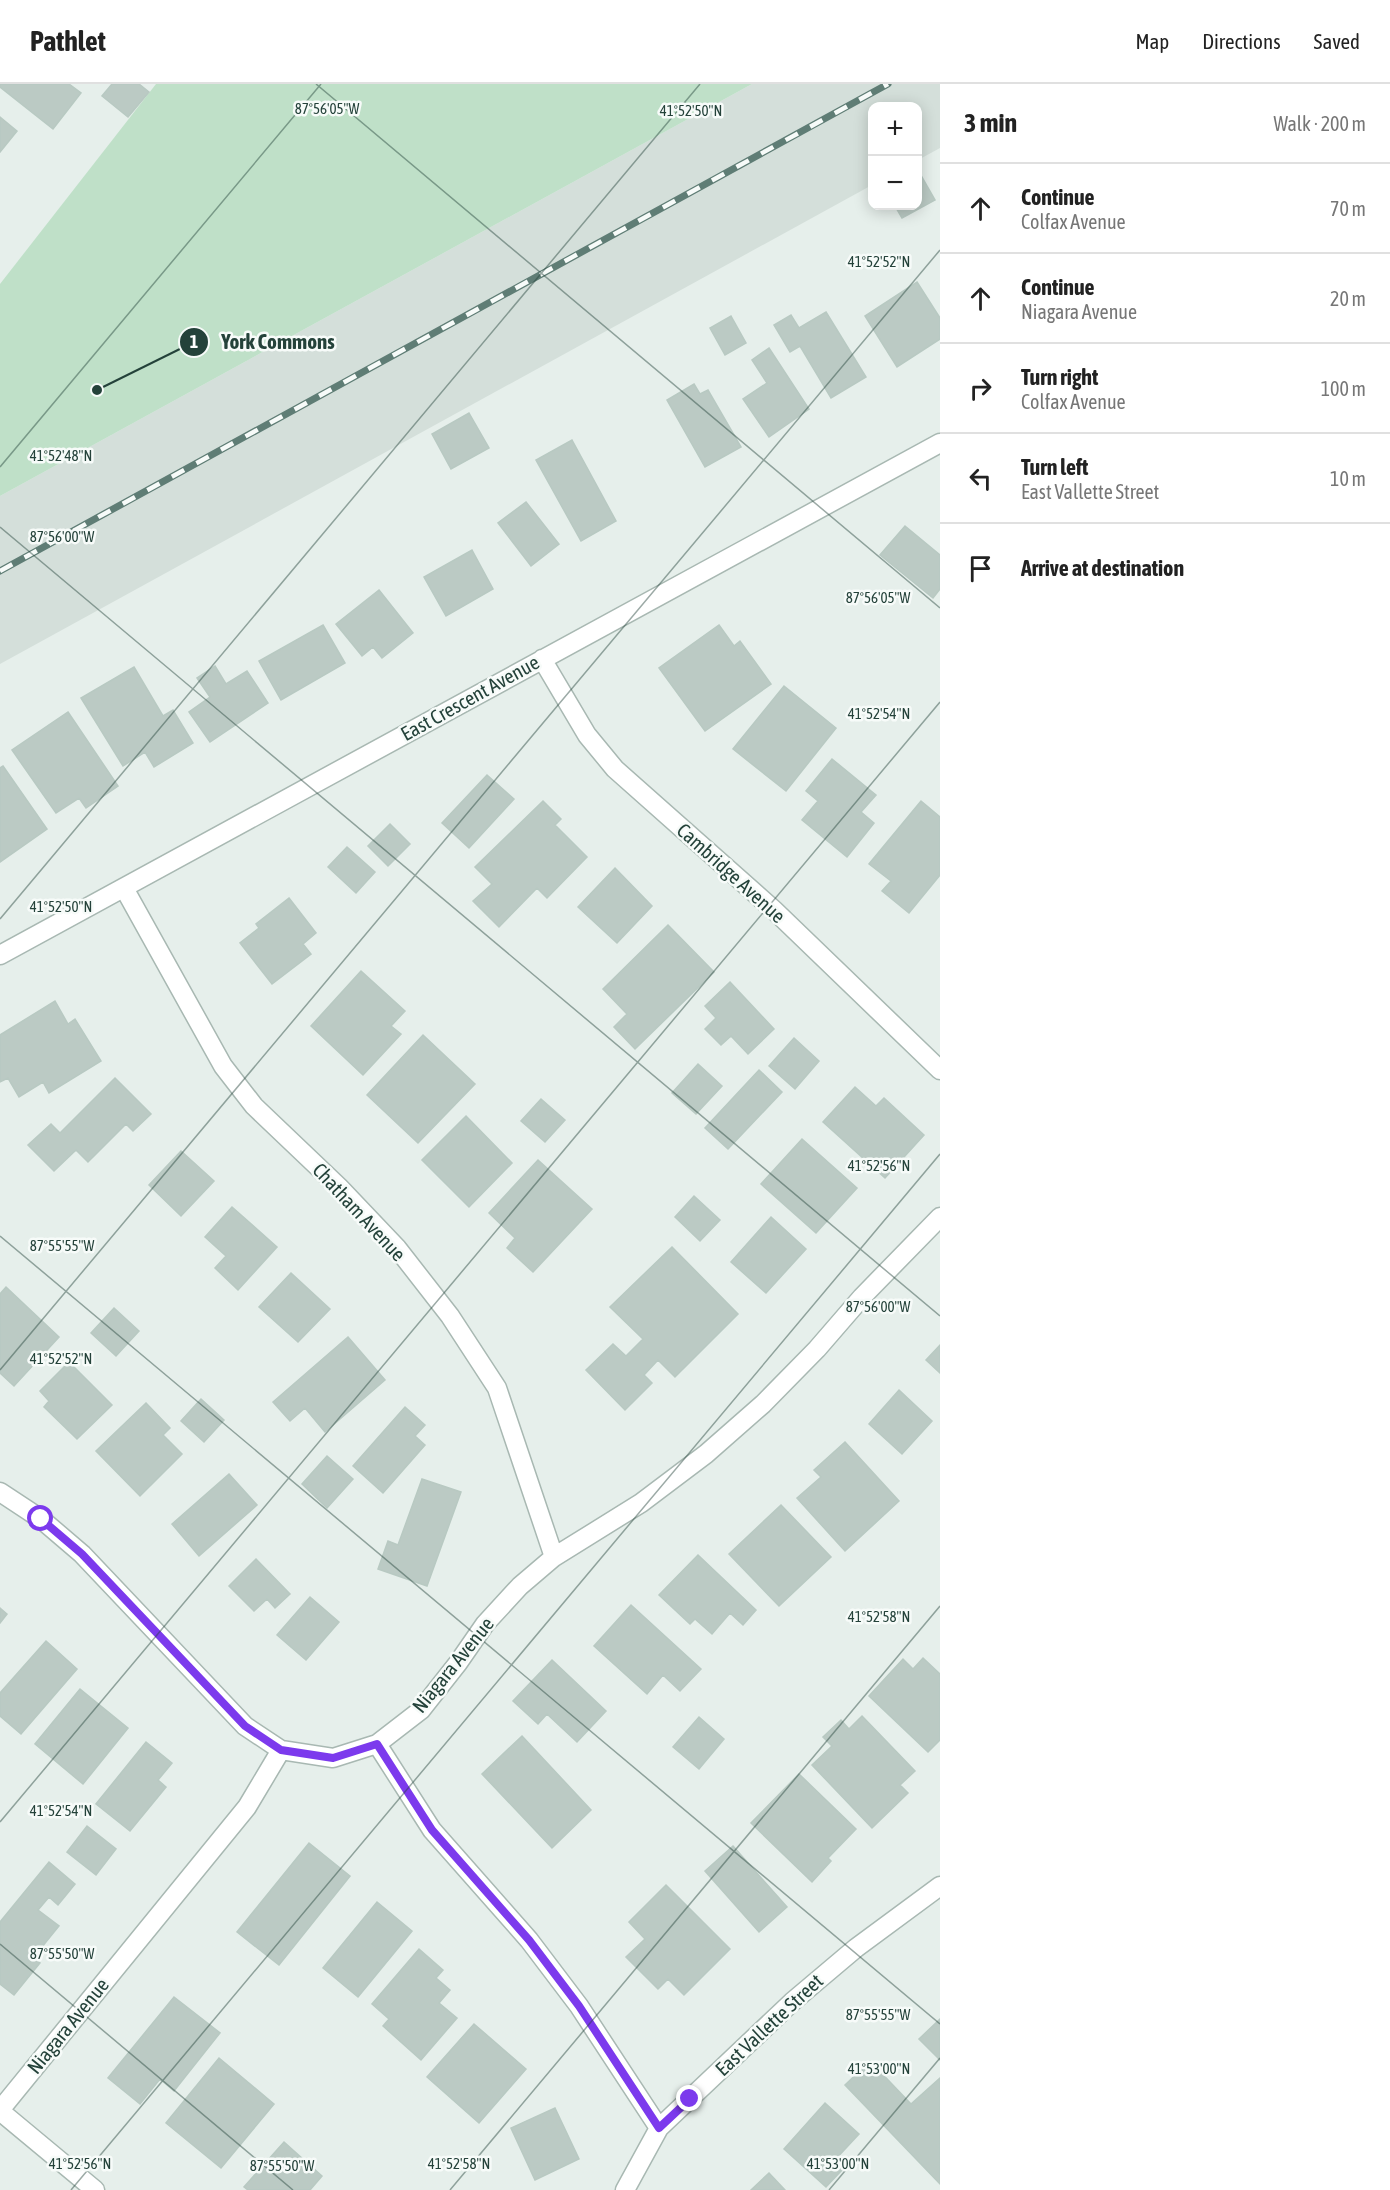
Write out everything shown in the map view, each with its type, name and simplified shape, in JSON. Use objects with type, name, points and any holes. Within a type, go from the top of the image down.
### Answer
[{"type":"street","name":"East Crescent Avenue","points":[[0,954],[940,443]]},
{"type":"street","name":"Cambridge Avenue","points":[[542,659],[587,735],[615,769],[774,910],[940,1070]]},
{"type":"street","name":"Chatham Avenue","points":[[124,888],[223,1066],[254,1107],[339,1187],[396,1248],[450,1316],[497,1388],[554,1557]]},
{"type":"street","name":"Niagara Avenue","points":[[0,2110],[247,1807],[281,1750],[333,1758],[377,1744],[421,1710],[458,1663],[484,1624],[520,1586],[554,1557],[641,1503],[706,1454],[763,1404],[817,1350],[862,1297],[940,1217]]},
{"type":"street","points":[[0,1492],[41,1519],[82,1554],[245,1726],[281,1750]]},
{"type":"street","points":[[377,1744],[432,1830],[529,1940],[579,2006],[659,2128]]},
{"type":"street","name":"East Vallette Street","points":[[625,2190],[659,2128],[792,2002],[856,1948],[940,1886]]},
{"type":"street","points":[[0,2110],[95,2190]]},
{"type":"shaded area","points":[[752,84],[940,84],[940,148],[922,158],[922,102],[868,102],[868,187],[0,664],[0,496]]},
{"type":"green space","points":[[156,84],[752,84],[0,496],[0,284]]},
{"type":"building","points":[[0,84],[69,84],[81,93],[53,129],[0,87]]},
{"type":"building","points":[[112,84],[139,84],[149,92],[128,117],[102,96]]},
{"type":"building","points":[[0,117],[17,131],[0,152]]},
{"type":"building","points":[[922,177],[935,200],[922,207]]},
{"type":"building","points":[[897,210],[917,210],[902,218]]},
{"type":"building","points":[[917,282],[940,318],[940,339],[897,367],[865,316]]},
{"type":"building","points":[[826,312],[866,377],[831,398],[800,346],[790,352],[774,325],[791,315],[799,328]]},
{"type":"building","points":[[731,316],[746,343],[725,355],[710,328]]},
{"type":"building","points":[[769,348],[809,409],[769,437],[743,399],[767,383],[752,360]]},
{"type":"building","points":[[694,384],[700,394],[708,390],[741,447],[705,467],[667,400]]},
{"type":"building","points":[[469,413],[489,448],[451,469],[432,434]]},
{"type":"building","points":[[572,440],[616,521],[581,541],[536,460]]},
{"type":"building","points":[[526,502],[559,544],[531,566],[498,523]]},
{"type":"building","points":[[905,526],[940,555],[940,589],[933,598],[880,555]]},
{"type":"building","points":[[472,550],[493,589],[446,616],[424,577]]},
{"type":"building","points":[[379,590],[413,633],[382,658],[373,647],[362,656],[336,624]]},
{"type":"building","points":[[323,625],[345,663],[281,700],[259,661]]},
{"type":"building","points":[[719,625],[734,646],[740,641],[771,684],[705,731],[659,668]]},
{"type":"building","points":[[215,666],[226,684],[247,671],[268,703],[210,742],[189,712],[210,697],[197,678]]},
{"type":"building","points":[[134,667],[163,716],[173,710],[193,743],[154,767],[145,752],[123,766],[81,698]]},
{"type":"building","points":[[784,686],[836,728],[786,791],[733,749]]},
{"type":"building","points":[[68,712],[118,786],[86,808],[79,798],[56,813],[12,750]]},
{"type":"building","points":[[832,759],[876,795],[861,812],[874,823],[847,857],[802,820],[818,801],[806,791]]},
{"type":"building","points":[[3,766],[47,829],[0,862],[0,768]]},
{"type":"building","points":[[487,775],[514,799],[469,848],[442,823]]},
{"type":"building","points":[[543,801],[561,819],[555,825],[587,857],[547,898],[537,888],[499,927],[473,901],[492,884],[475,867]]},
{"type":"building","points":[[921,801],[940,817],[940,875],[909,913],[882,891],[891,881],[869,864]]},
{"type":"building","points":[[390,824],[410,844],[388,866],[368,846]]},
{"type":"building","points":[[347,847],[375,872],[356,893],[328,867]]},
{"type":"building","points":[[615,868],[652,906],[617,943],[578,907]]},
{"type":"building","points":[[289,898],[316,933],[303,944],[311,954],[272,984],[240,943],[259,928],[256,924]]},
{"type":"building","points":[[668,925],[714,972],[635,1049],[614,1027],[627,1014],[603,989]]},
{"type":"building","points":[[361,971],[405,1011],[391,1026],[401,1034],[363,1075],[311,1026]]},
{"type":"building","points":[[730,982],[774,1029],[748,1054],[731,1036],[721,1045],[705,1029],[716,1018],[705,1006]]},
{"type":"building","points":[[55,1001],[68,1024],[75,1019],[101,1061],[49,1093],[43,1082],[19,1097],[8,1078],[0,1082],[0,1035]]},
{"type":"building","points":[[423,1035],[475,1084],[418,1143],[367,1095]]},
{"type":"building","points":[[794,1038],[819,1061],[795,1089],[769,1066]]},
{"type":"building","points":[[698,1064],[722,1086],[696,1114],[672,1093]]},
{"type":"building","points":[[759,1070],[782,1092],[728,1149],[705,1128]]},
{"type":"building","points":[[115,1078],[151,1114],[133,1131],[126,1124],[88,1162],[76,1150],[54,1171],[28,1145],[51,1124],[60,1133]]},
{"type":"building","points":[[855,1087],[876,1106],[884,1098],[924,1135],[885,1178],[823,1122]]},
{"type":"building","points":[[541,1099],[565,1120],[545,1142],[521,1121]]},
{"type":"building","points":[[466,1116],[512,1163],[469,1207],[422,1160]]},
{"type":"building","points":[[802,1139],[857,1188],[816,1233],[761,1184]]},
{"type":"building","points":[[181,1151],[214,1181],[181,1216],[149,1185]]},
{"type":"building","points":[[538,1160],[592,1209],[533,1272],[507,1248],[515,1238],[489,1213]]},
{"type":"building","points":[[694,1196],[720,1220],[700,1241],[675,1217]]},
{"type":"building","points":[[232,1207],[277,1247],[238,1290],[215,1268],[226,1256],[205,1237]]},
{"type":"building","points":[[771,1217],[806,1249],[766,1293],[731,1262]]},
{"type":"building","points":[[672,1247],[738,1314],[675,1377],[658,1360],[644,1375],[652,1383],[625,1410],[586,1370],[613,1344],[626,1356],[643,1339],[610,1307]]},
{"type":"building","points":[[291,1273],[330,1309],[298,1342],[259,1307]]},
{"type":"building","points":[[6,1287],[59,1337],[14,1386],[0,1373],[0,1294]]},
{"type":"building","points":[[114,1308],[139,1331],[116,1356],[91,1333]]},
{"type":"building","points":[[348,1337],[385,1380],[325,1432],[305,1408],[290,1421],[273,1402]]},
{"type":"building","points":[[940,1345],[940,1373],[926,1360]]},
{"type":"building","points":[[69,1362],[112,1405],[77,1439],[44,1407],[49,1401],[40,1391]]},
{"type":"building","points":[[899,1390],[932,1421],[902,1454],[869,1424]]},
{"type":"building","points":[[201,1399],[224,1420],[204,1442],[181,1421]]},
{"type":"building","points":[[146,1403],[170,1428],[163,1435],[182,1454],[140,1496],[96,1451]]},
{"type":"building","points":[[405,1407],[425,1425],[415,1436],[425,1445],[383,1493],[353,1466]]},
{"type":"building","points":[[845,1442],[899,1501],[845,1551],[797,1498],[821,1477],[814,1470]]},
{"type":"building","points":[[327,1456],[353,1479],[327,1508],[302,1484]]},
{"type":"building","points":[[229,1474],[257,1505],[199,1556],[172,1524]]},
{"type":"building","points":[[422,1479],[461,1492],[427,1586],[378,1569],[388,1541],[398,1545]]},
{"type":"building","points":[[781,1505],[831,1557],[779,1606],[729,1554]]},
{"type":"building","points":[[698,1555],[756,1610],[743,1625],[730,1613],[712,1634],[695,1619],[690,1624],[659,1595]]},
{"type":"building","points":[[256,1559],[290,1594],[275,1608],[267,1599],[254,1611],[229,1586]]},
{"type":"building","points":[[310,1597],[339,1622],[306,1660],[277,1635]]},
{"type":"building","points":[[631,1605],[701,1669],[680,1691],[663,1675],[647,1694],[594,1646]]},
{"type":"building","points":[[0,1608],[7,1614],[0,1623]]},
{"type":"building","points":[[46,1641],[77,1669],[21,1734],[0,1716],[0,1693]]},
{"type":"building","points":[[923,1658],[940,1674],[940,1740],[928,1752],[869,1696],[903,1659],[913,1669]]},
{"type":"building","points":[[552,1660],[606,1711],[577,1742],[547,1714],[538,1724],[513,1701]]},
{"type":"building","points":[[80,1689],[128,1728],[83,1784],[35,1744]]},
{"type":"building","points":[[862,1716],[915,1771],[900,1785],[908,1793],[872,1828],[812,1765],[832,1746],[823,1737],[841,1720],[849,1729]]},
{"type":"building","points":[[699,1717],[724,1739],[699,1769],[673,1747]]},
{"type":"building","points":[[522,1736],[591,1810],[552,1848],[482,1774]]},
{"type":"building","points":[[146,1742],[172,1763],[158,1780],[166,1787],[130,1831],[96,1804]]},
{"type":"building","points":[[799,1774],[856,1829],[828,1858],[831,1861],[812,1882],[751,1823]]},
{"type":"building","points":[[87,1826],[116,1849],[96,1875],[67,1852]]},
{"type":"building","points":[[309,1843],[350,1876],[279,1965],[237,1932]]},
{"type":"building","points":[[733,1846],[787,1907],[759,1932],[705,1871]]},
{"type":"building","points":[[49,1862],[75,1884],[58,1905],[49,1897],[38,1910],[59,1926],[33,1958],[40,1963],[14,1995],[0,1984],[0,1922]]},
{"type":"building","points":[[666,1885],[730,1949],[684,1995],[668,1979],[658,1989],[626,1957],[645,1939],[629,1922]]},
{"type":"building","points":[[377,1902],[412,1931],[358,1997],[323,1968]]},
{"type":"building","points":[[419,1949],[443,1970],[436,1978],[450,1990],[439,2003],[457,2018],[421,2060],[383,2026],[389,2019],[372,2004]]},
{"type":"building","points":[[174,1997],[220,2033],[174,2091],[160,2079],[140,2104],[108,2078]]},
{"type":"building","points":[[940,2019],[940,2060],[919,2039]]},
{"type":"building","points":[[474,2024],[526,2069],[479,2123],[427,2077]]},
{"type":"building","points":[[219,2058],[274,2104],[221,2168],[166,2123]]},
{"type":"building","points":[[870,2061],[911,2104],[940,2078],[940,2184],[845,2085]]},
{"type":"building","points":[[825,2103],[859,2134],[833,2162],[842,2170],[826,2187],[784,2149]]},
{"type":"building","points":[[555,2108],[579,2159],[535,2180],[511,2128]]},
{"type":"building","points":[[284,2142],[322,2176],[310,2190],[248,2190],[244,2187]]},
{"type":"building","points":[[769,2173],[785,2190],[751,2190]]},
{"type":"railway","points":[[0,571],[888,84]]},
{"type":"place","name":"York Commons","points":[[97,390]]},
{"type":"route","points":[[41,1519],[82,1554],[245,1726],[281,1750],[333,1758],[377,1744],[432,1830],[529,1940],[579,2006],[659,2128],[690,2099]]}]
